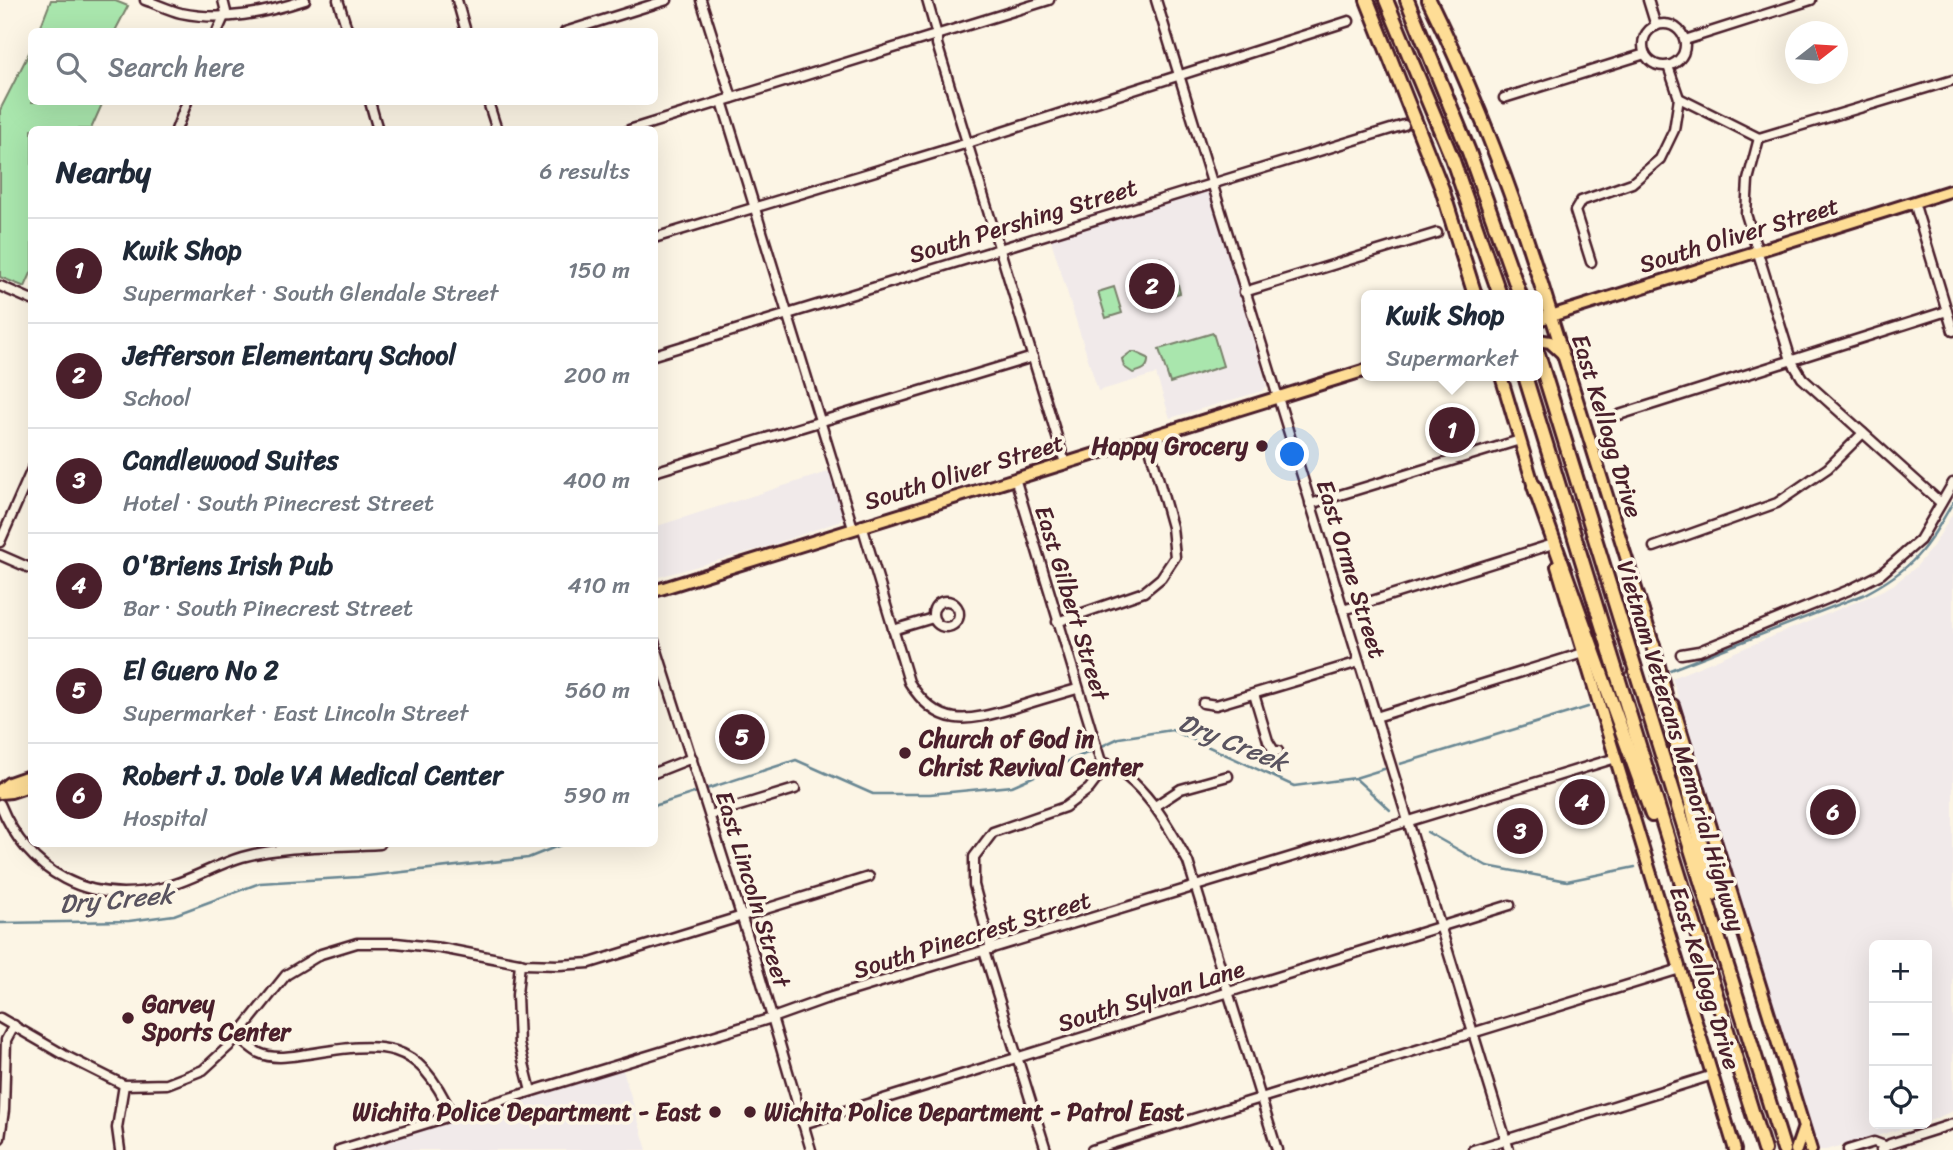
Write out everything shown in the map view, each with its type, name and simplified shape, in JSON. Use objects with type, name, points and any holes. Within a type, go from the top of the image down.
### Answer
[{"type":"highway","points":[[1367,0],[1442,189],[1473,290]]},
{"type":"highway","points":[[1386,0],[1452,158],[1498,290]]},
{"type":"highway","points":[[1407,0],[1488,201],[1518,290]]},
{"type":"highway","points":[[1429,0],[1492,139],[1521,217],[1537,290]]},
{"type":"highway","name":"Vietnam Veterans Memorial Highway","points":[[1543,370],[1784,1150]]},
{"type":"highway","name":"Vietnam Veterans Memorial Highway","points":[[1527,381],[1764,1150]]},
{"type":"highway","points":[[1534,486],[1707,967]]},
{"type":"highway","points":[[1653,645],[1746,1027]]},
{"type":"main road","name":"South Oliver Street","points":[[1543,318],[1953,190]]},
{"type":"main road","name":"East Kellogg Drive","points":[[1543,318],[1563,354],[1811,1150]]},
{"type":"main road","points":[[1543,341],[1556,346],[1563,354]]},
{"type":"main road","name":"South Oliver Street","points":[[658,590],[1361,372]]},
{"type":"main road","name":"East Kellogg Drive","points":[[1502,381],[1735,1150]]},
{"type":"main road","points":[[0,792],[9,783],[28,776]]},
{"type":"main road","points":[[0,792],[11,792],[28,786]]},
{"type":"main road","points":[[1796,1150],[1803,1126]]},
{"type":"street","points":[[145,0],[181,13],[224,17],[261,14],[305,0]]},
{"type":"street","points":[[220,28],[226,12],[223,0]]},
{"type":"street","points":[[338,0],[347,28]]},
{"type":"street","points":[[457,0],[466,28]]},
{"type":"street","points":[[578,28],[667,0]]},
{"type":"street","points":[[701,0],[732,98]]},
{"type":"street","points":[[927,0],[937,44],[1065,463]]},
{"type":"street","points":[[642,126],[1049,0]]},
{"type":"street","name":"East Orme Street","points":[[1156,0],[1509,1150]]},
{"type":"street","points":[[1648,0],[1656,26]]},
{"type":"street","points":[[1685,40],[1811,0]]},
{"type":"street","points":[[658,238],[968,143],[1349,20]]},
{"type":"street","points":[[1656,26],[1671,26],[1677,29],[1685,40],[1680,58],[1668,66],[1655,64],[1645,54],[1645,35],[1656,26]]},
{"type":"street","points":[[1504,98],[1645,54]]},
{"type":"street","points":[[1591,262],[1575,211],[1577,205],[1581,201],[1632,183],[1660,159],[1674,130],[1679,98],[1668,66]]},
{"type":"street","points":[[1679,98],[1759,138],[1953,80]]},
{"type":"street","points":[[722,101],[821,421],[909,682],[933,710],[964,719],[981,718],[1077,688]]},
{"type":"street","points":[[178,126],[186,105]]},
{"type":"street","points":[[371,105],[377,126]]},
{"type":"street","points":[[489,105],[496,126]]},
{"type":"street","name":"South Pershing Street","points":[[658,354],[1404,125]]},
{"type":"street","points":[[1759,138],[1748,180],[1746,214],[1791,359],[1802,378],[1941,503]]},
{"type":"street","points":[[1914,202],[1949,307],[1953,331]]},
{"type":"street","points":[[1244,292],[1437,233]]},
{"type":"street","points":[[0,286],[28,298]]},
{"type":"street","points":[[1619,415],[1949,307]]},
{"type":"street","points":[[658,471],[1033,357]]},
{"type":"street","points":[[1654,547],[1777,503],[1828,468],[1863,433]]},
{"type":"street","points":[[1057,622],[1144,592],[1161,578],[1175,557],[1172,527],[1147,438]]},
{"type":"street","points":[[1310,504],[1520,440]]},
{"type":"street","points":[[0,542],[28,478]]},
{"type":"street","name":"East Gilbert Street","points":[[1015,478],[1098,755],[1101,762],[1117,769],[1155,806],[1188,862],[1277,1150]]},
{"type":"street","points":[[1681,654],[1699,651],[1849,590],[1881,574],[1920,540],[1953,482]]},
{"type":"street","points":[[1343,610],[1550,545]]},
{"type":"street","points":[[0,555],[28,567]]},
{"type":"street","points":[[893,631],[933,618]]},
{"type":"street","name":"East Lincoln Street","points":[[658,653],[742,917],[811,1150]]},
{"type":"street","points":[[1376,717],[1583,653]]},
{"type":"street","points":[[1203,703],[1216,705],[1359,662]]},
{"type":"street","points":[[1254,694],[1268,741],[1274,751],[1278,751]]},
{"type":"street","points":[[658,771],[692,758]]},
{"type":"street","name":"South Pinecrest Street","points":[[339,1150],[1616,758]]},
{"type":"street","points":[[1046,1150],[988,950],[974,885],[974,857],[993,832],[1065,807],[1089,789],[1108,765]]},
{"type":"street","points":[[1155,806],[1181,789],[1228,776]]},
{"type":"street","points":[[710,815],[795,789]]},
{"type":"street","points":[[0,804],[16,837],[53,874],[76,886],[110,892],[141,892],[161,888],[240,858],[262,853],[341,847]]},
{"type":"street","points":[[0,1018],[64,1055],[124,1085],[167,1084],[203,1070],[238,1036],[286,975],[321,954],[358,943],[396,943],[441,948],[520,963],[559,965],[590,962],[869,877]]},
{"type":"street","name":"South Sylvan Lane","points":[[803,1124],[1510,905]]},
{"type":"street","points":[[520,963],[517,995],[519,1044],[531,1091]]},
{"type":"street","points":[[1093,1150],[1680,969]]},
{"type":"street","points":[[0,1138],[4,1110],[6,1040],[14,1024]]},
{"type":"street","points":[[238,1036],[260,1053],[284,1057],[357,1046],[388,1047],[415,1061],[440,1088],[452,1115]]},
{"type":"street","points":[[1473,1150],[1713,1075]]},
{"type":"street","points":[[120,1150],[117,1128],[124,1085]]},
{"type":"street","points":[[1848,1150],[1874,1142],[1883,1148],[1953,1124]]},
{"type":"shaded area","points":[[1203,189],[1210,194],[1267,386],[1262,391],[1170,418],[1156,374],[1098,391],[1050,237]]},
{"type":"shaded area","points":[[831,471],[846,514],[840,521],[766,547],[658,577],[658,526]]},
{"type":"shaded area","points":[[1953,513],[1953,1111],[1932,1120],[1932,940],[1869,940],[1869,1129],[1901,1129],[1826,1150],[1816,1150],[1672,678],[1893,585],[1916,567],[1933,546]]},
{"type":"shaded area","points":[[623,1070],[647,1150],[360,1150]]},
{"type":"green space","points":[[51,0],[113,0],[128,6],[117,28],[40,28]]},
{"type":"green space","points":[[28,55],[28,105],[102,105],[92,126],[28,126],[28,280],[25,287],[0,277],[0,110]]},
{"type":"green space","points":[[1160,258],[1169,287],[1178,285],[1180,293],[1152,301],[1152,287],[1147,272],[1135,272],[1132,269]]},
{"type":"green space","points":[[1114,287],[1122,313],[1106,318],[1098,292]]},
{"type":"green space","points":[[1213,333],[1223,366],[1170,383],[1159,349]]},
{"type":"green space","points":[[1131,352],[1148,358],[1144,368],[1133,373],[1124,367],[1122,359]]},
{"type":"waterway","points":[[1670,670],[1880,586],[1917,557],[1953,502]]},
{"type":"waterway","points":[[1400,764],[1588,707]]},
{"type":"waterway","name":"Dry Creek","points":[[1100,747],[1119,738],[1172,730],[1294,786],[1355,778],[1384,769]]},
{"type":"waterway","name":"Dry Creek","points":[[658,805],[796,760],[873,794],[930,794],[1012,786],[1094,750]]},
{"type":"waterway","name":"Dry Creek","points":[[1355,778],[1390,810]]},
{"type":"waterway","name":"Dry Creek","points":[[1427,832],[1487,866],[1567,881],[1635,867]]},
{"type":"waterway","name":"Dry Creek","points":[[0,923],[129,921],[174,915],[260,883],[358,877],[528,858],[556,847]]},
{"type":"place","name":"Jefferson Elementary School","points":[[1152,286]]},
{"type":"place","name":"Kwik Shop","points":[[1452,430]]},
{"type":"place","name":"Happy Grocery","points":[[1262,446]]},
{"type":"place","name":"El Guero No 2","points":[[742,737]]},
{"type":"place","name":"Church of God in Christ Revival Center","points":[[905,753]]},
{"type":"place","name":"O'Briens Irish Pub","points":[[1582,802]]},
{"type":"place","name":"Robert J. Dole VA Medical Center","points":[[1833,812]]},
{"type":"place","name":"Candlewood Suites","points":[[1520,831]]},
{"type":"place","name":"Garvey Sports Center","points":[[128,1018]]},
{"type":"place","name":"Wichita Police Department - East","points":[[715,1112]]},
{"type":"place","name":"Wichita Police Department - Patrol East","points":[[750,1112]]}]
